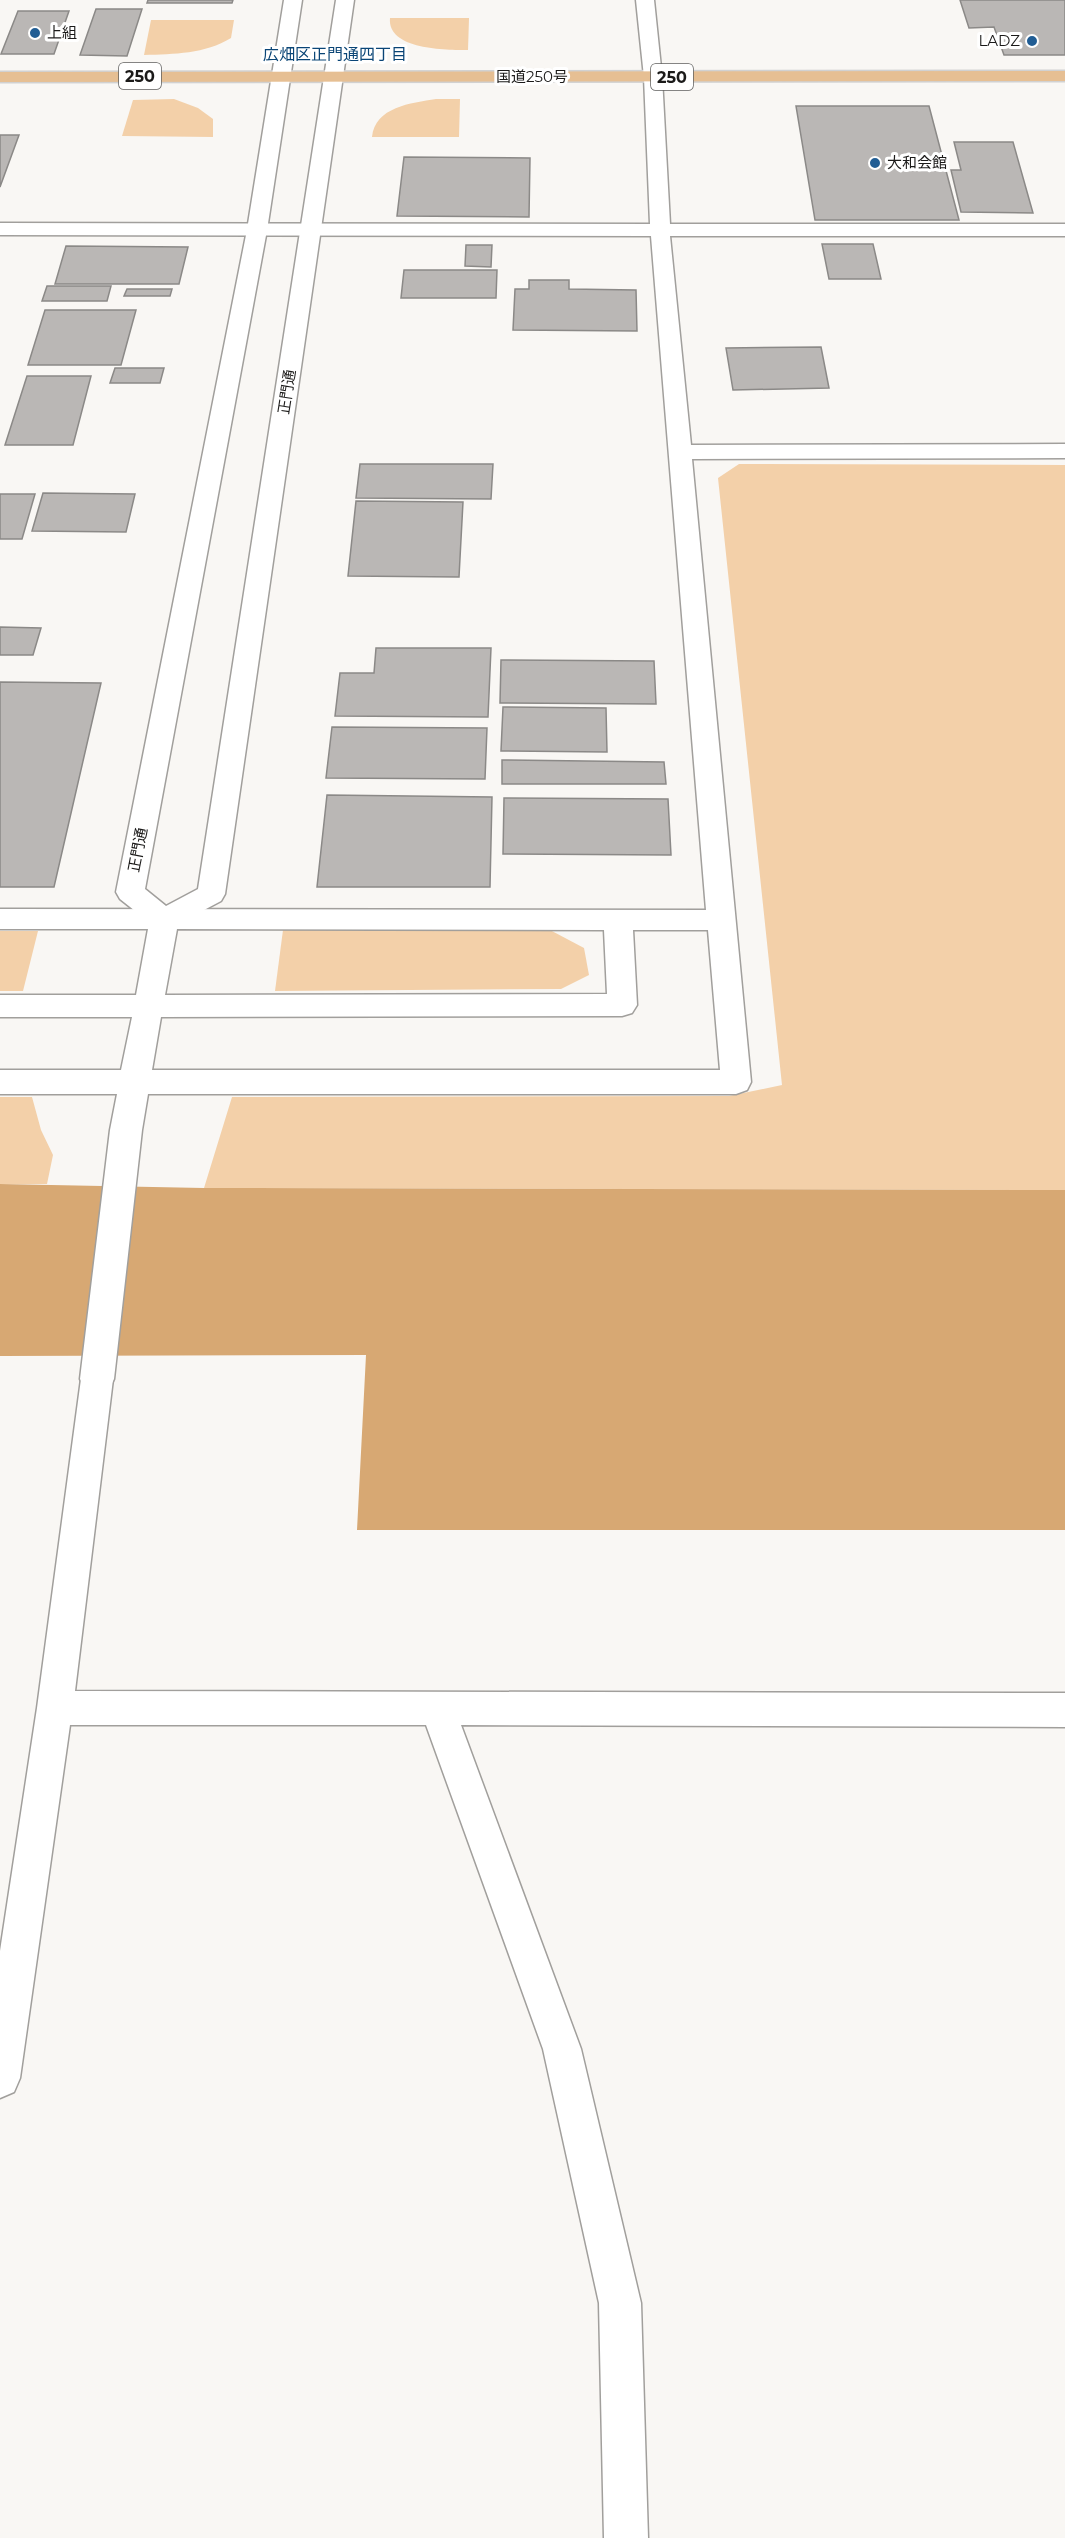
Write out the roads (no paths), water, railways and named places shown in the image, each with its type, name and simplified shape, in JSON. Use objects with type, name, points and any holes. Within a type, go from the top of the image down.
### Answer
[{"type":"highway","name":"国道250号","points":[[0,77],[1065,76]]},
{"type":"street","name":"正門通","points":[[293,0],[257,230],[130,892],[164,919],[211,894],[345,0]]},
{"type":"street","points":[[0,1082],[736,1082],[660,230],[653,77],[645,0]]},
{"type":"street","points":[[0,229],[1065,230]]},
{"type":"street","points":[[681,452],[1065,451]]},
{"type":"street","points":[[0,919],[722,920]]},
{"type":"street","points":[[97,1379],[126,1130],[164,919]]},
{"type":"street","points":[[0,1006],[622,1005],[618,920]]},
{"type":"lane","points":[[0,2078],[56,1708],[97,1379]]},
{"type":"lane","points":[[56,1708],[1065,1710]]},
{"type":"lane","points":[[438,1710],[562,2049],[620,2303],[627,2538]]},
{"type":"place","name":"上組","points":[[35,33]]},
{"type":"place","name":"LADZ","points":[[1032,41]]},
{"type":"place","name":"大和会館","points":[[875,163]]},
{"type":"district","name":"広畑区正門通四丁目","points":[[335,54]]}]
